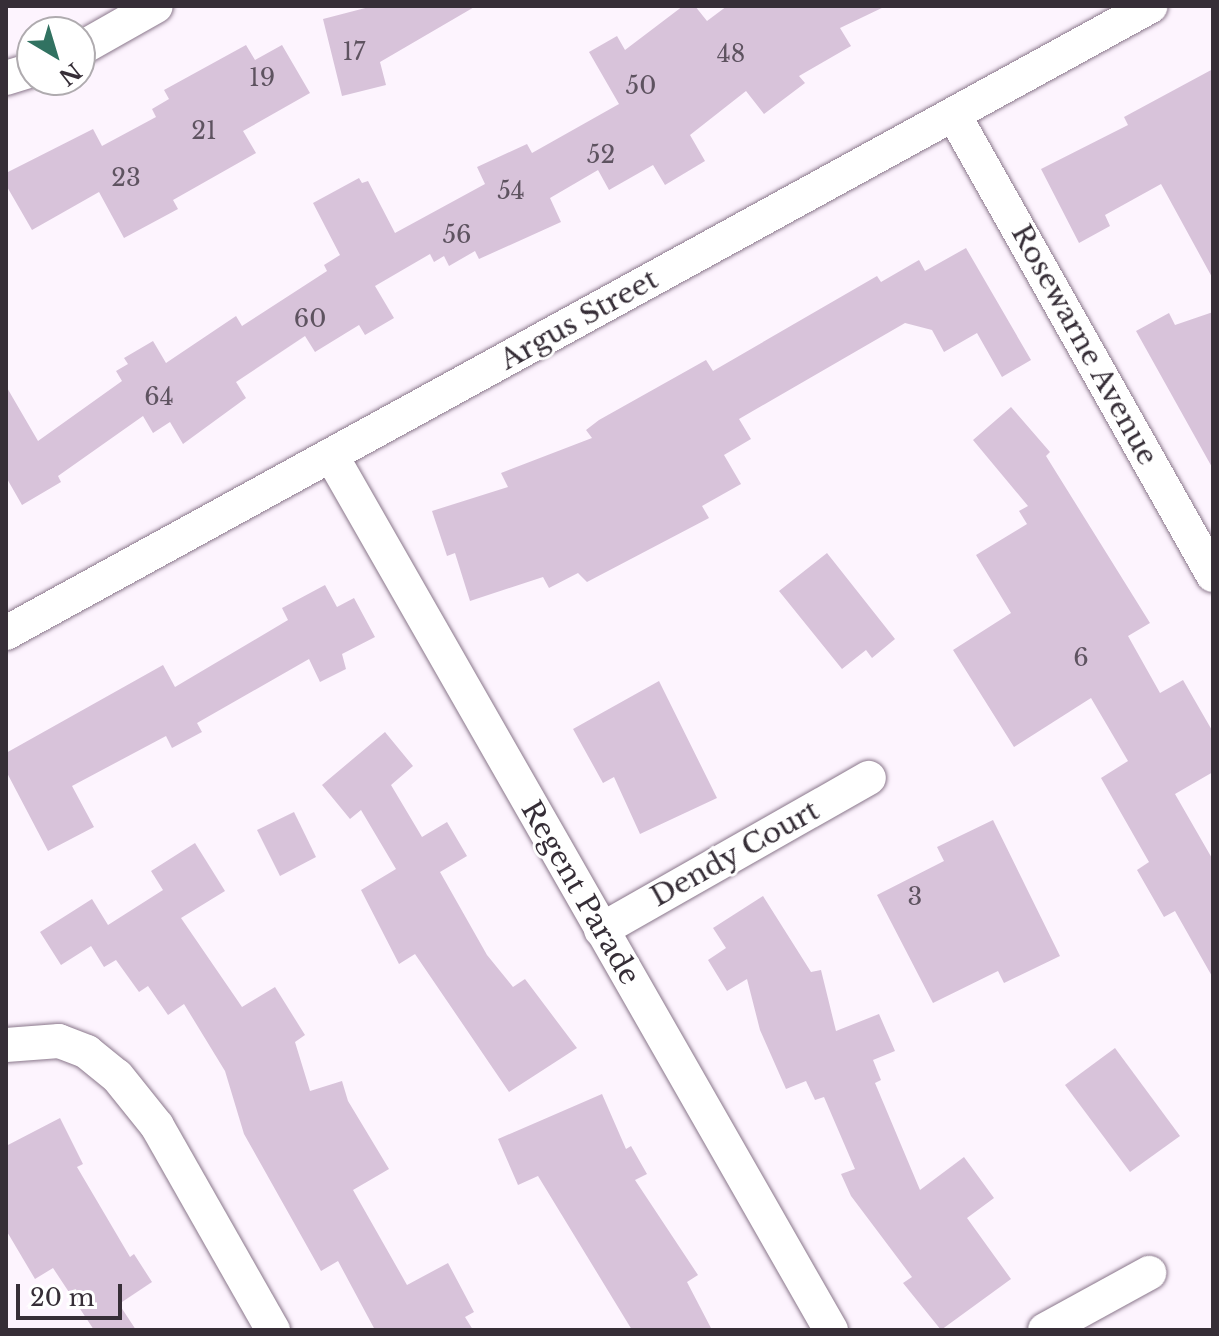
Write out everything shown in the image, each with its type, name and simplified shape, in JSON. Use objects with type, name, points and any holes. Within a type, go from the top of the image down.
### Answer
[{"type":"street","points":[[96,40],[156,6]]},
{"type":"street","name":"Argus Street","points":[[6,633],[1151,6]]},
{"type":"street","name":"Rosewarne Avenue","points":[[954,115],[1208,554]]},
{"type":"street","name":"Regent Parade","points":[[331,455],[831,1330]]},
{"type":"street","name":"Dendy Court","points":[[601,930],[869,778]]},
{"type":"street","points":[[6,1045],[59,1041],[87,1052],[117,1076],[157,1126],[273,1330]]},
{"type":"street","points":[[1045,1330],[1149,1273]]},
{"type":"building","points":[[373,6],[476,6],[380,62],[386,85],[342,96],[323,19]]},
{"type":"building","points":[[683,6],[695,6],[707,21],[727,6],[886,6],[840,28],[851,46],[799,76],[805,83],[764,114],[746,91],[690,135],[705,161],[665,185],[653,165],[609,190],[598,170],[550,198],[561,222],[479,259],[475,251],[449,266],[444,256],[434,262],[430,254],[375,286],[394,318],[365,335],[359,325],[315,352],[305,336],[236,382],[246,398],[183,444],[170,422],[153,433],[143,416],[58,476],[61,482],[22,505],[6,477],[6,386],[38,441],[122,381],[116,371],[128,364],[124,358],[153,341],[166,363],[236,316],[242,326],[327,271],[324,265],[340,255],[313,203],[359,178],[362,183],[368,181],[395,233],[485,184],[477,167],[527,144],[532,153],[619,104],[589,52],[617,36],[625,50]]},
{"type":"building","points":[[246,45],[255,60],[282,45],[310,93],[243,131],[256,153],[173,200],[178,209],[124,238],[99,192],[32,230],[6,185],[6,173],[93,129],[102,146],[156,117],[152,109],[169,99],[164,90]]},
{"type":"building","points":[[1213,69],[1213,279],[1161,184],[1105,215],[1110,226],[1079,243],[1041,169],[1128,125],[1124,117]]},
{"type":"building","points":[[966,248],[1031,360],[1002,377],[977,333],[944,352],[932,330],[905,323],[739,419],[751,439],[724,455],[741,484],[702,506],[709,518],[587,582],[578,573],[549,588],[543,577],[470,601],[455,553],[447,556],[432,511],[508,487],[501,473],[592,438],[586,430],[599,420],[706,360],[713,371],[877,276],[881,282],[919,260],[925,271]]},
{"type":"building","points":[[1213,312],[1213,469],[1136,331],[1169,313],[1175,325]]},
{"type":"building","points":[[1011,407],[1050,452],[1046,456],[1150,623],[1128,636],[1160,693],[1183,680],[1213,732],[1213,772],[1175,794],[1213,860],[1213,978],[1175,911],[1164,917],[1137,870],[1149,862],[1101,778],[1128,761],[1091,698],[1014,747],[953,650],[1011,613],[976,555],[1027,524],[1019,511],[1028,506],[973,440]]},
{"type":"building","points":[[827,553],[895,639],[872,658],[866,650],[842,669],[779,591]]},
{"type":"building","points":[[325,585],[337,607],[354,598],[375,637],[342,654],[346,669],[320,682],[309,659],[197,723],[202,732],[172,748],[166,736],[72,786],[94,827],[48,851],[6,771],[6,753],[163,665],[175,687],[288,620],[282,608]]},
{"type":"building","points":[[659,681],[717,798],[640,834],[614,777],[603,783],[573,729]]},
{"type":"building","points":[[385,732],[413,766],[391,785],[422,837],[447,822],[467,856],[440,872],[487,955],[513,987],[525,979],[577,1048],[509,1092],[415,954],[399,964],[361,890],[396,869],[361,810],[350,819],[322,785]]},
{"type":"building","points":[[294,812],[316,857],[280,876],[257,830]]},
{"type":"building","points":[[993,820],[1060,956],[1004,983],[998,971],[933,1003],[877,895],[944,861],[937,847]]},
{"type":"building","points":[[195,843],[225,891],[181,918],[242,1007],[275,987],[305,1035],[295,1042],[310,1091],[342,1081],[348,1101],[389,1169],[353,1190],[407,1285],[448,1263],[474,1312],[465,1317],[473,1330],[375,1330],[338,1261],[321,1271],[244,1134],[225,1071],[184,1004],[168,1015],[148,986],[139,992],[116,960],[104,967],[91,946],[61,965],[40,932],[92,899],[108,925],[163,890],[151,871]]},
{"type":"building","points":[[763,896],[811,972],[821,970],[836,1031],[879,1014],[895,1051],[873,1060],[881,1080],[875,1083],[920,1190],[964,1157],[994,1198],[967,1218],[1011,1279],[941,1330],[903,1283],[912,1277],[851,1196],[841,1174],[855,1169],[824,1097],[815,1100],[806,1081],[786,1089],[760,1030],[747,979],[727,991],[708,960],[726,948],[713,928]]},
{"type":"building","points":[[1115,1048],[1180,1136],[1130,1172],[1065,1085]]},
{"type":"building","points":[[602,1094],[626,1149],[631,1146],[647,1174],[635,1180],[698,1275],[687,1282],[712,1330],[632,1330],[538,1176],[518,1185],[498,1139]]},
{"type":"building","points":[[60,1118],[83,1164],[77,1167],[130,1257],[134,1254],[152,1282],[119,1304],[136,1330],[94,1330],[53,1268],[35,1279],[6,1230],[6,1146]]}]
